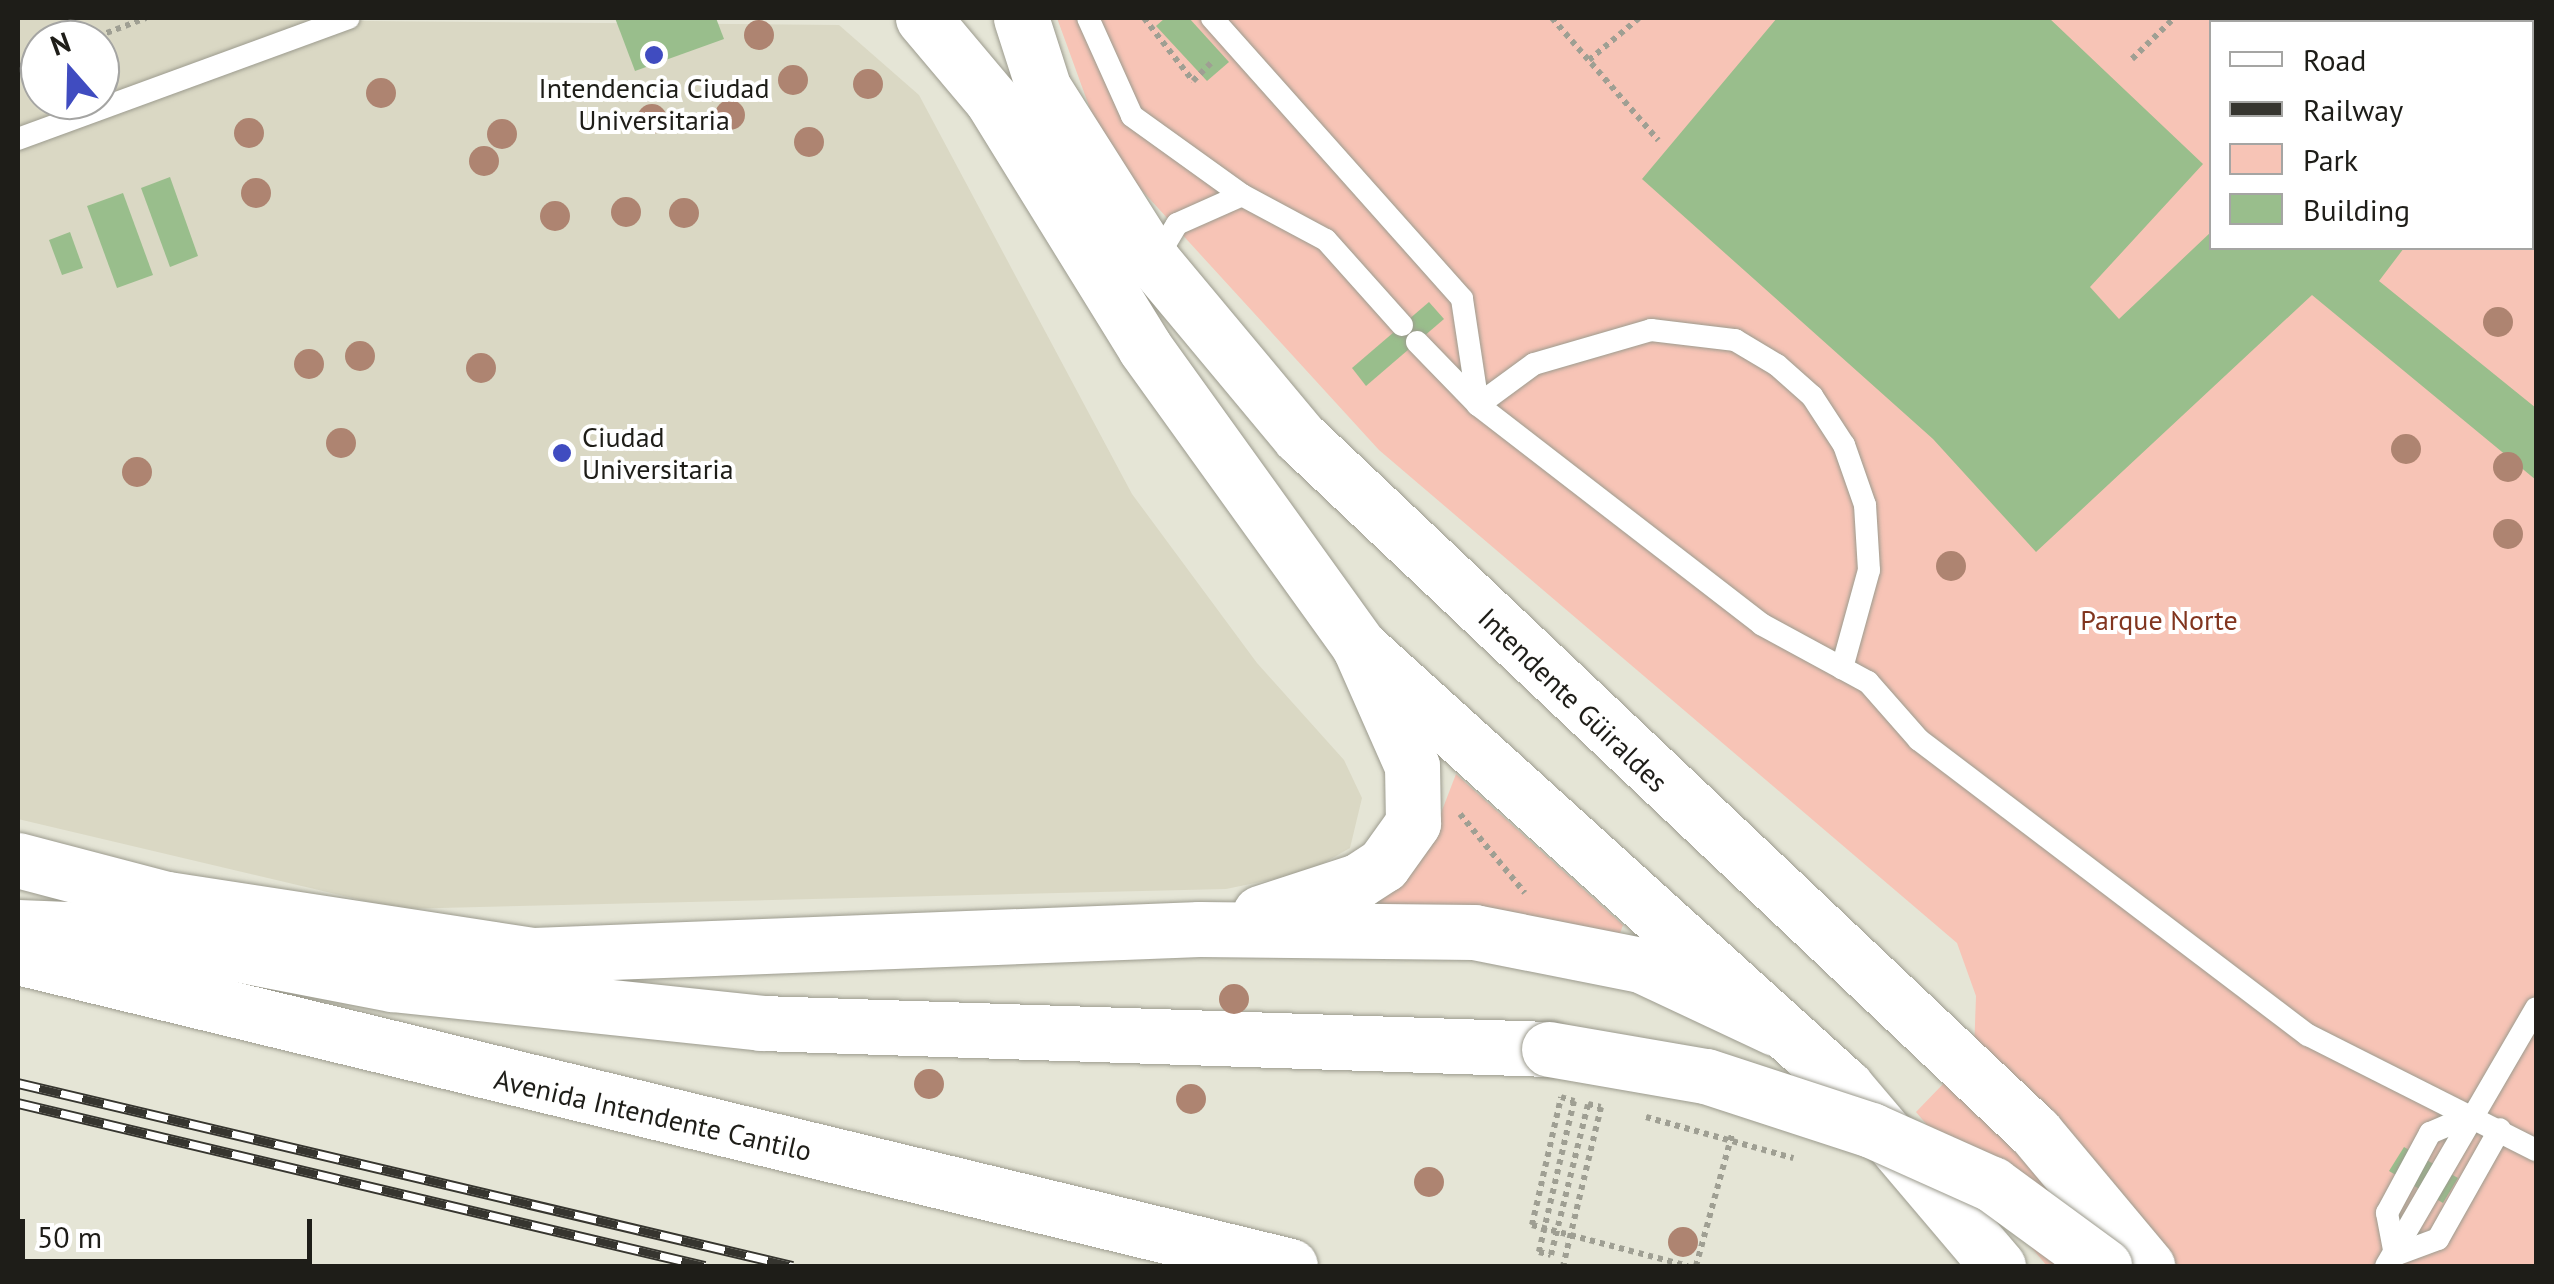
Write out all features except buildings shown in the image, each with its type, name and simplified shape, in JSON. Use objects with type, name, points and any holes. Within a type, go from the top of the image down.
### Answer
[{"type":"main road","name":"Intendente Güiraldes","points":[[923,18],[992,100],[1095,268],[1359,646],[1775,1028]]},
{"type":"main road","name":"Intendente Güiraldes","points":[[1021,18],[1095,268]]},
{"type":"main road","name":"Intendente Güiraldes","points":[[1046,92],[1154,262],[1300,437],[1884,996],[2035,1132],[2147,1266]]},
{"type":"main road","points":[[1199,929],[1358,881],[1402,844],[1417,787],[1359,646]]},
{"type":"main road","points":[[18,860],[167,899],[534,954],[1199,929],[1548,940],[1641,965],[1775,1028],[1884,1125],[1998,1266]]},
{"type":"main road","points":[[18,927],[117,931],[393,984],[761,1022],[1548,1049],[1706,1076],[1871,1130],[1992,1184],[2104,1266]]},
{"type":"main road","name":"Avenida Intendente Cantilo","points":[[18,957],[1290,1266]]},
{"type":"lane","points":[[18,140],[349,18]]},
{"type":"lane","points":[[1088,18],[1132,116],[1242,196],[1326,240],[1478,405],[1761,624],[1868,682],[1920,740],[2308,1035],[2536,1150]]},
{"type":"lane","points":[[1212,18],[1462,299],[1478,405]]},
{"type":"lane","points":[[1154,262],[1177,224],[1242,196]]},
{"type":"lane","points":[[1478,405],[1534,364],[1651,330],[1735,340],[1777,365],[1833,429],[1865,505],[1869,570],[1842,668]]},
{"type":"lane","points":[[2500,1129],[2438,1238],[2390,1261],[2387,1213],[2430,1133],[2472,1116],[2536,1009]]},
{"type":"path","points":[[120,28],[146,18]]},
{"type":"path","points":[[1144,18],[1194,81],[1233,41]]},
{"type":"path","points":[[1552,18],[1658,140]]},
{"type":"path","points":[[1589,60],[1639,18]]},
{"type":"path","points":[[2132,60],[2174,18]]},
{"type":"path","points":[[1562,1266],[1601,1107],[1588,1104],[1551,1255],[1540,1252],[1574,1101],[1560,1097],[1532,1225],[1688,1266]]},
{"type":"path","points":[[1606,1108],[1708,1131]]},
{"type":"shaded area","name":"Ciudad Universitaria","points":[[18,18],[839,25],[919,95],[1132,494],[1257,663],[1344,760],[1362,798],[1350,848],[1308,872],[1226,889],[399,909],[18,819]]},
{"type":"green space","name":"Parque Norte","points":[[1057,18],[2536,18],[2536,1266],[2047,1266],[1916,1112],[1974,1052],[1976,996],[1957,943],[1379,450],[1105,150]]},
{"type":"green space","points":[[1456,774],[1623,925],[1619,936],[1375,904],[1428,847]]},
{"type":"railway","points":[[18,1083],[793,1266]]},
{"type":"railway","points":[[18,1103],[705,1266]]},
{"type":"place","name":"Intendencia Ciudad Universitaria","points":[[654,55]]},
{"type":"place","name":"Ciudad Universitaria","points":[[562,453]]}]
